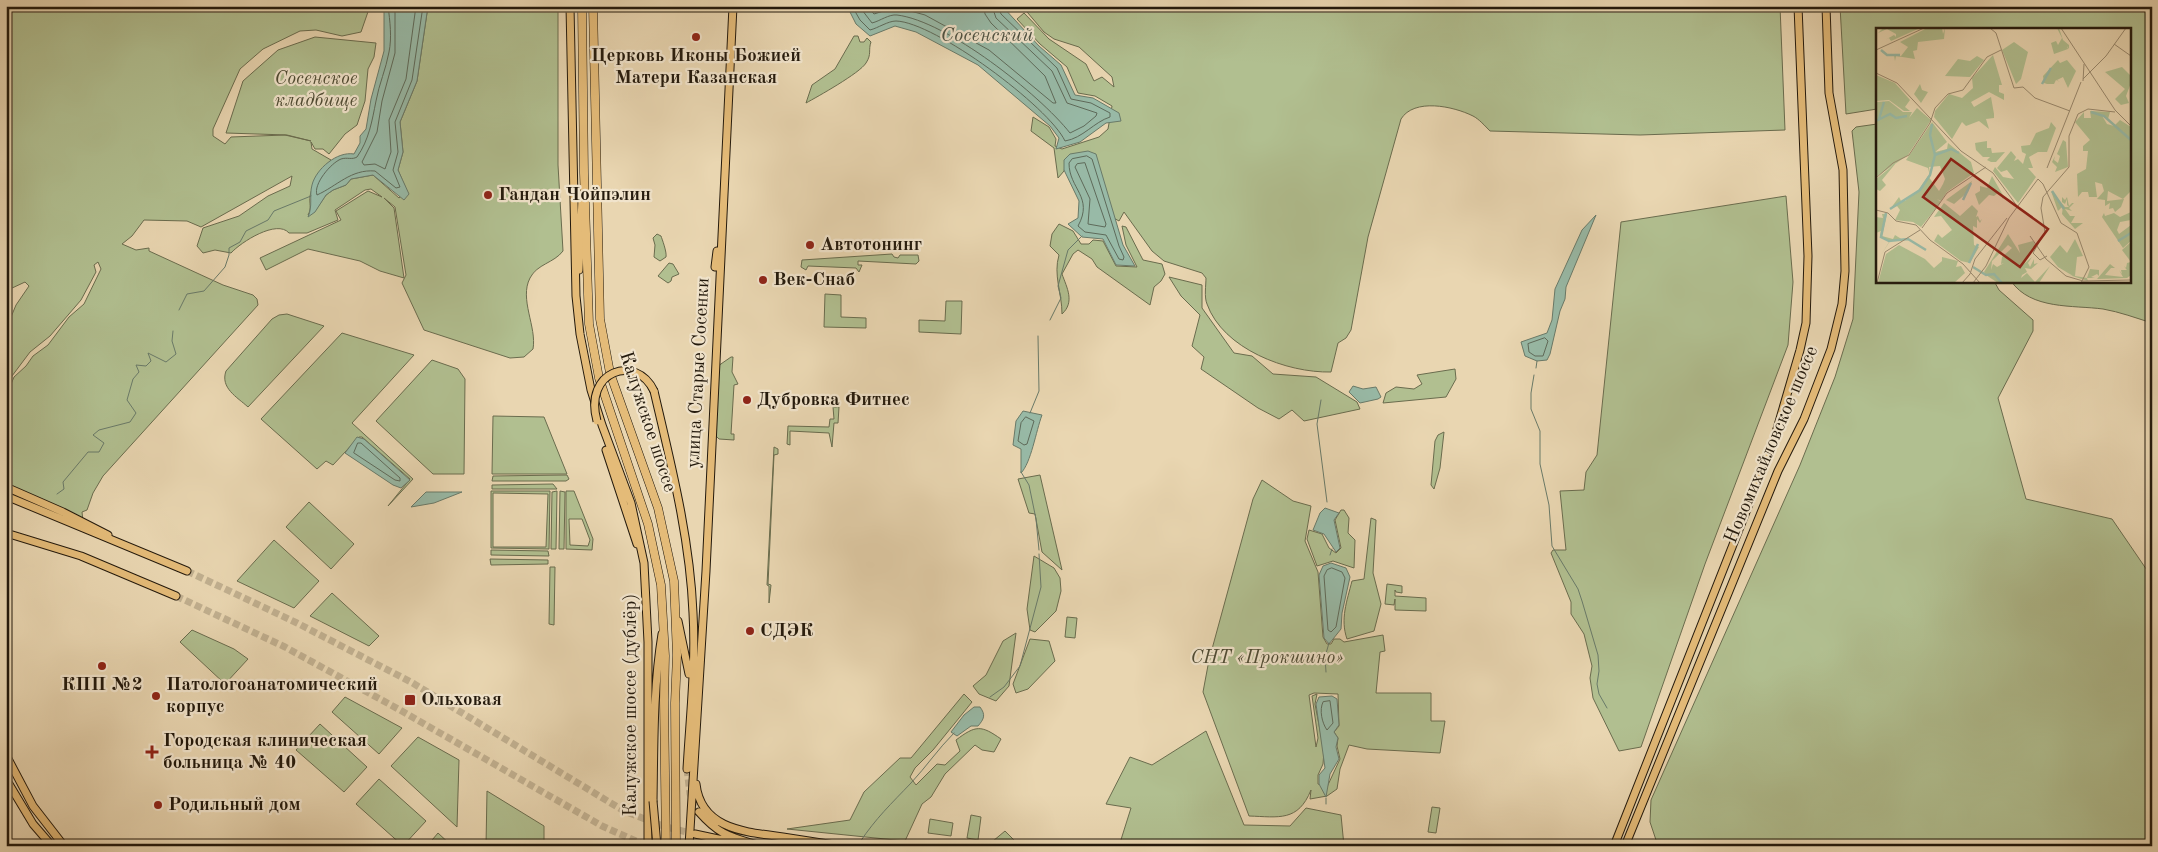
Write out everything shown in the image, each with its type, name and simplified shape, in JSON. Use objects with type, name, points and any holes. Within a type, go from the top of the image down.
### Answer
[{"type":"highway","name":"Калужское шоссе","points":[[582,6],[588,306],[593,352],[599,378],[648,524],[661,585],[664,622],[666,846]]},
{"type":"highway","name":"Калужское шоссе","points":[[593,6],[600,319],[610,373],[658,508],[669,547],[677,615],[676,846]]},
{"type":"main road","points":[[570,6],[576,296],[580,334],[591,390],[602,426],[631,503],[644,563]]},
{"type":"main road","name":"улица Старые Сосенки","points":[[716,267],[732,6]]},
{"type":"main road","name":"улица Старые Сосенки","points":[[691,770],[713,440],[732,6]]},
{"type":"main road","name":"Новомихайловское шоссе","points":[[1614,846],[1772,446],[1806,323],[1808,256],[1798,6]]},
{"type":"main road","name":"Новомихайловское шоссе","points":[[1625,846],[1778,471],[1804,418],[1831,349],[1845,271],[1845,205],[1841,146],[1830,93],[1826,6]]},
{"type":"main road","points":[[576,296],[580,259],[584,173]]},
{"type":"main road","points":[[644,563],[597,421],[594,397],[599,385],[609,376],[622,371],[635,373],[647,380],[654,391],[676,487],[691,579],[694,620],[691,687],[692,835],[688,846]]},
{"type":"main road","points":[[6,487],[63,512],[135,549],[187,572]]},
{"type":"main road","points":[[6,496],[86,531],[135,549]]},
{"type":"main road","points":[[6,532],[81,556],[176,596]]},
{"type":"main road","name":"Калужское шоссе (дублёр)","points":[[644,563],[648,642],[649,846]]},
{"type":"main road","points":[[677,615],[691,687]]},
{"type":"main road","points":[[657,846],[653,801],[655,695],[664,622]]},
{"type":"main road","points":[[6,754],[28,798],[47,827],[64,846]]},
{"type":"main road","points":[[691,770],[701,802],[711,816],[728,827],[741,831],[841,846]]},
{"type":"main road","points":[[6,779],[33,824],[52,846]]},
{"type":"main road","points":[[699,812],[713,828],[725,835],[761,846]]},
{"type":"main road","points":[[692,835],[751,846]]},
{"type":"green space","name":"Сосенское кладбище","points":[[6,6],[370,6],[361,32],[342,36],[316,30],[300,31],[263,49],[240,69],[213,129],[213,136],[225,144],[231,137],[285,135],[311,141],[287,135],[226,133],[243,81],[278,50],[315,37],[376,43],[374,57],[368,69],[365,101],[357,125],[345,134],[329,154],[323,149],[315,149],[311,142],[312,149],[331,160],[313,186],[308,215],[315,211],[326,195],[346,185],[351,179],[373,175],[399,198],[407,191],[398,170],[403,152],[400,122],[417,81],[428,6],[558,6],[558,165],[563,251],[533,273],[527,286],[527,304],[534,340],[533,349],[524,357],[510,358],[424,330],[402,283],[406,275],[395,207],[384,198],[394,208],[404,278],[380,271],[360,261],[308,249],[266,270],[260,258],[341,220],[336,211],[368,191],[382,197],[371,189],[365,190],[335,210],[338,220],[307,233],[289,233],[283,229],[268,230],[251,238],[231,253],[215,250],[203,253],[197,246],[203,228],[239,216],[268,196],[290,186],[292,176],[201,227],[187,221],[144,220],[132,236],[122,244],[136,250],[149,248],[149,251],[223,285],[253,295],[257,299],[258,305],[103,476],[93,493],[87,510],[82,512],[83,521],[6,485],[6,396],[14,377],[26,366],[33,356],[48,345],[69,317],[84,304],[101,269],[98,262],[94,265],[96,272],[81,300],[50,336],[30,352],[6,384],[6,329],[16,305],[29,286],[25,282],[10,289],[7,282]]},
{"type":"green space","points":[[1022,6],[1780,6],[1785,130],[1640,135],[1490,131],[1475,117],[1465,112],[1434,106],[1415,108],[1407,112],[1401,119],[1368,237],[1351,330],[1346,338],[1338,343],[1331,372],[1295,368],[1258,355],[1242,346],[1227,334],[1215,320],[1207,304],[1205,295],[1206,278],[1202,273],[1164,261],[1152,251],[1124,212],[1119,221],[1112,217],[1067,160],[1064,171],[1058,178],[1054,148],[1031,131],[1033,117],[1049,127],[1056,139],[1055,146],[1062,149],[1099,137],[1108,129],[1112,106],[1095,96],[1078,93],[1067,67],[1040,44],[1017,19],[1024,13],[1049,39],[1086,64],[1094,81],[1102,77],[1114,87],[1112,77],[1079,47],[1054,39],[1044,32]]},
{"type":"green space","points":[[1840,6],[2152,6],[2152,323],[2103,309],[2041,302],[2019,290],[2012,282],[2130,282],[2130,28],[1876,28],[1876,109],[1846,114]]},
{"type":"green space","points":[[854,36],[858,36],[860,42],[864,42],[867,38],[871,42],[869,57],[866,63],[847,78],[806,103],[812,85],[835,69]]},
{"type":"green space","points":[[1876,124],[1876,282],[1995,282],[1999,290],[2033,320],[2033,331],[1998,398],[2026,499],[2112,519],[2151,576],[2152,846],[1658,846],[1650,822],[1651,800],[1800,465],[1835,377],[1853,319],[1859,192],[1852,131],[1856,127]]},
{"type":"green space","points":[[1786,196],[1793,282],[1788,345],[1705,564],[1641,747],[1619,751],[1593,698],[1590,678],[1592,666],[1584,634],[1571,614],[1571,602],[1551,553],[1553,550],[1566,550],[1560,491],[1584,490],[1586,472],[1597,455],[1621,222]]},
{"type":"green space","points":[[1059,224],[1073,231],[1081,244],[1089,244],[1093,240],[1103,241],[1116,266],[1137,267],[1126,245],[1122,226],[1126,227],[1143,260],[1162,264],[1165,274],[1154,287],[1150,305],[1097,267],[1092,259],[1078,250],[1073,254],[1062,274],[1068,290],[1069,300],[1062,314],[1057,277],[1059,255],[1050,246],[1052,234]]},
{"type":"green space","points":[[657,234],[661,236],[666,255],[660,261],[654,257],[655,245],[653,238]]},
{"type":"green space","points":[[892,254],[898,258],[900,255],[918,255],[919,261],[916,264],[858,261],[858,265],[862,265],[859,272],[856,268],[808,266],[806,270],[801,267],[802,260]]},
{"type":"green space","points":[[669,263],[673,264],[679,274],[672,277],[668,283],[658,276]]},
{"type":"green space","points":[[1169,277],[1202,285],[1202,308],[1234,353],[1252,356],[1273,374],[1316,377],[1357,402],[1360,409],[1304,421],[1292,410],[1279,419],[1258,408],[1201,369],[1204,357],[1192,346],[1200,315],[1181,296]]},
{"type":"green space","points":[[825,294],[841,295],[841,317],[866,318],[866,328],[824,327]]},
{"type":"green space","points":[[946,301],[962,301],[961,334],[919,332],[919,320],[945,321]]},
{"type":"green space","points":[[287,314],[324,326],[248,407],[227,387],[225,382],[226,371],[272,319],[279,315]]},
{"type":"green space","points":[[342,333],[414,355],[352,423],[413,479],[388,506],[410,479],[362,437],[359,437],[333,465],[326,461],[317,469],[261,419]]},
{"type":"green space","points":[[733,357],[732,372],[738,384],[734,385],[731,434],[734,434],[734,440],[719,439],[715,435],[718,366]]},
{"type":"green space","points":[[432,360],[458,369],[465,379],[464,474],[433,474],[376,421]]},
{"type":"green space","points":[[1455,369],[1456,379],[1446,397],[1383,403],[1386,393],[1396,387],[1414,389],[1422,384],[1417,375]]},
{"type":"green space","points":[[833,407],[839,407],[838,423],[834,423],[832,447],[829,433],[790,431],[790,445],[787,444],[788,426],[829,427],[830,419],[834,419]]},
{"type":"green space","points":[[493,416],[544,417],[567,474],[492,474]]},
{"type":"green space","points":[[1444,432],[1440,468],[1434,489],[1431,485],[1435,441],[1438,435]]},
{"type":"green space","points":[[774,447],[778,449],[778,454],[774,455],[768,584],[771,585],[769,603],[769,586],[767,585]]},
{"type":"green space","points":[[567,475],[569,479],[566,481],[492,481],[493,476]]},
{"type":"green space","points":[[1040,475],[1062,570],[1042,552],[1035,514],[1029,513],[1018,479]]},
{"type":"green space","name":"СНТ «Прокшино»","points":[[1262,480],[1293,501],[1311,506],[1305,541],[1318,572],[1323,637],[1327,644],[1331,644],[1334,639],[1340,639],[1344,642],[1383,635],[1385,651],[1380,652],[1376,693],[1431,693],[1431,721],[1445,721],[1440,753],[1367,749],[1349,745],[1340,769],[1337,789],[1327,796],[1310,799],[1311,790],[1306,800],[1294,813],[1278,817],[1249,816],[1203,692],[1209,660],[1253,499]],"holes":[[[1314,693],[1338,694],[1339,726],[1334,732],[1338,738],[1337,746],[1340,759],[1327,787],[1318,784],[1318,775],[1323,764],[1324,751],[1315,704],[1317,694],[1312,696],[1318,738],[1316,747],[1309,695]]]},
{"type":"green space","points":[[553,484],[557,489],[492,489],[492,485]]},
{"type":"green space","points":[[491,491],[550,491],[549,549],[491,548]],"holes":[[[493,493],[548,494],[546,547],[493,547]]]},
{"type":"green space","points":[[557,491],[556,549],[551,549],[552,492]]},
{"type":"green space","points":[[560,491],[565,492],[564,549],[559,549]]},
{"type":"green space","points":[[566,491],[574,491],[593,539],[592,550],[566,549]],"holes":[[[569,519],[582,519],[590,540],[588,546],[570,545]]]},
{"type":"green space","points":[[309,502],[354,544],[331,569],[286,527]]},
{"type":"green space","points":[[1341,510],[1344,510],[1349,518],[1348,533],[1355,540],[1354,568],[1333,561],[1317,566],[1307,539],[1309,530],[1322,534],[1329,548],[1336,553],[1341,548],[1335,520]]},
{"type":"green space","points":[[1371,518],[1376,520],[1373,573],[1381,604],[1374,631],[1347,639],[1344,624],[1346,603],[1352,581],[1364,579]]},
{"type":"green space","points":[[274,540],[319,581],[294,608],[237,581]]},
{"type":"green space","points":[[491,550],[548,551],[549,556],[491,555]]},
{"type":"green space","points":[[1034,556],[1054,568],[1060,578],[1061,591],[1056,611],[1035,632],[1030,630],[1027,609]]},
{"type":"green space","points":[[490,559],[548,560],[548,564],[491,565]]},
{"type":"green space","points":[[550,567],[555,567],[554,625],[549,624]]},
{"type":"green space","points":[[1387,584],[1402,586],[1402,593],[1395,590],[1395,596],[1426,598],[1426,611],[1395,610],[1395,599],[1394,605],[1385,604]]},
{"type":"green space","points":[[332,593],[379,636],[369,646],[310,616]]},
{"type":"green space","points":[[1067,617],[1077,618],[1075,638],[1065,637]]},
{"type":"green space","points":[[192,630],[234,649],[248,659],[225,684],[180,642]]},
{"type":"green space","points":[[1016,633],[1009,686],[996,701],[979,694],[973,686],[986,675],[1003,641]]},
{"type":"green space","points":[[1030,639],[1049,641],[1055,661],[1028,689],[1016,693],[1013,684]]},
{"type":"green space","points":[[964,694],[972,702],[933,750],[915,768],[910,777],[916,785],[937,764],[945,765],[960,751],[956,740],[974,729],[983,729],[1001,739],[994,752],[982,750],[975,745],[945,774],[931,797],[922,804],[905,841],[787,829],[850,820],[864,792],[900,758],[911,758]]},
{"type":"green space","points":[[345,697],[402,728],[379,754],[332,712]]},
{"type":"green space","points":[[320,724],[367,767],[344,792],[296,750]]},
{"type":"green space","points":[[1206,731],[1244,825],[1290,826],[1306,808],[1341,815],[1344,846],[1119,846],[1131,808],[1106,804],[1130,757],[1152,765]]},
{"type":"green space","points":[[418,737],[459,760],[457,827],[391,766]]},
{"type":"green space","points":[[379,779],[426,821],[403,846],[356,804]]},
{"type":"green space","points":[[487,791],[544,826],[544,846],[486,846]]},
{"type":"green space","points":[[1432,807],[1440,808],[1436,833],[1428,832]]},
{"type":"green space","points":[[971,815],[981,817],[978,840],[967,838]]},
{"type":"green space","points":[[930,819],[953,823],[951,836],[928,833]]},
{"type":"green space","points":[[1005,831],[1020,846],[987,846]]},
{"type":"green space","points":[[438,833],[452,846],[427,846]]},
{"type":"water","points":[[384,6],[428,6],[417,81],[400,122],[403,152],[398,170],[409,194],[404,200],[373,175],[351,179],[346,185],[326,195],[315,212],[308,217],[314,179],[323,167],[334,158],[341,155],[354,154],[360,143],[360,136],[366,129],[371,99],[384,51]]},
{"type":"water","name":"Сосенский","points":[[847,6],[1002,6],[1039,46],[1061,65],[1075,95],[1093,98],[1119,113],[1121,121],[1106,123],[1080,142],[1056,149],[1059,138],[1050,126],[978,65],[916,32],[895,26],[870,36],[856,24]]},
{"type":"water","points":[[1088,151],[1096,154],[1123,245],[1135,266],[1116,265],[1103,239],[1082,237],[1068,224],[1078,218],[1079,201],[1064,170],[1064,160],[1070,154]]},
{"type":"water","points":[[1596,215],[1566,287],[1565,299],[1547,360],[1537,361],[1525,356],[1521,342],[1547,333],[1552,320],[1555,289],[1582,230]]},
{"type":"water","points":[[1353,386],[1363,389],[1376,387],[1381,397],[1360,403],[1349,392]]},
{"type":"water","points":[[1023,411],[1042,415],[1028,462],[1021,473],[1021,449],[1013,445],[1016,421]]},
{"type":"water","points":[[357,437],[364,439],[410,480],[401,488],[393,485],[345,453]]},
{"type":"water","points":[[426,492],[462,492],[434,503],[411,507]]},
{"type":"water","points":[[1325,508],[1339,513],[1334,520],[1340,548],[1336,552],[1324,534],[1313,530],[1320,513]]},
{"type":"water","points":[[1331,563],[1346,568],[1350,577],[1342,613],[1341,629],[1329,644],[1324,638],[1319,575],[1323,566]]},
{"type":"water","points":[[1332,696],[1337,699],[1339,725],[1334,732],[1338,738],[1336,747],[1339,759],[1330,774],[1326,797],[1319,784],[1319,775],[1325,768],[1316,704],[1319,697]]},
{"type":"water","points":[[974,707],[980,707],[984,715],[978,726],[971,726],[957,736],[951,732],[964,715]]},
{"type":"waterway","points":[[179,310],[187,294],[204,291],[225,267],[229,248],[240,242],[246,231],[268,220],[274,211],[311,196]]},
{"type":"waterway","points":[[1050,320],[1061,298],[1058,286],[1068,250],[1082,236]]},
{"type":"waterway","points":[[57,494],[64,489],[63,482],[88,452],[99,452],[104,443],[93,435],[99,430],[130,422],[136,413],[127,400],[133,379],[139,372],[136,365],[146,366],[151,361],[148,353],[166,362],[176,354],[172,341],[173,331]]},
{"type":"waterway","points":[[1030,413],[1039,391],[1038,336]]},
{"type":"waterway","points":[[1536,368],[1537,361]]},
{"type":"waterway","points":[[1534,375],[1531,409],[1540,431],[1540,464],[1549,505],[1552,546],[1578,589],[1598,655],[1599,671],[1597,684],[1599,694],[1607,708]]},
{"type":"waterway","points":[[1321,400],[1317,424],[1327,502]]},
{"type":"waterway","points":[[1021,472],[1029,485],[1036,519],[1039,550]]},
{"type":"waterway","points":[[1330,555],[1332,549]]},
{"type":"waterway","points":[[990,697],[1004,687],[1020,666],[1041,587],[1039,554]]},
{"type":"waterway","points":[[1326,672],[1325,657],[1329,643]]},
{"type":"waterway","points":[[860,842],[878,818],[954,733]]},
{"type":"waterway","points":[[1326,798],[1326,804]]},
{"type":"tunnel","points":[[187,571],[297,623],[411,682],[624,811],[663,826],[694,834]]},
{"type":"tunnel","points":[[176,596],[285,647],[400,710],[602,826],[647,846]]},
{"type":"tunnel","points":[[687,769],[690,794],[699,812]]},
{"type":"place","name":"Церковь Иконы Божией Матери Казанская","points":[[696,37]]},
{"type":"place","name":"Гандан Чойпэлин","points":[[488,195]]},
{"type":"place","name":"Автотонинг","points":[[810,245]]},
{"type":"place","name":"Век-Снаб","points":[[763,280]]},
{"type":"place","name":"Дубровка Фитнес","points":[[747,400]]},
{"type":"place","name":"СДЭК","points":[[750,631]]},
{"type":"place","name":"КПП №2","points":[[102,666]]},
{"type":"place","name":"Патологоанатомический корпус","points":[[156,696]]},
{"type":"place","name":"Ольховая","points":[[410,700]]},
{"type":"place","name":"Городская клиническая больница № 40","points":[[152,752]]},
{"type":"place","name":"Родильный дом","points":[[158,805]]}]
